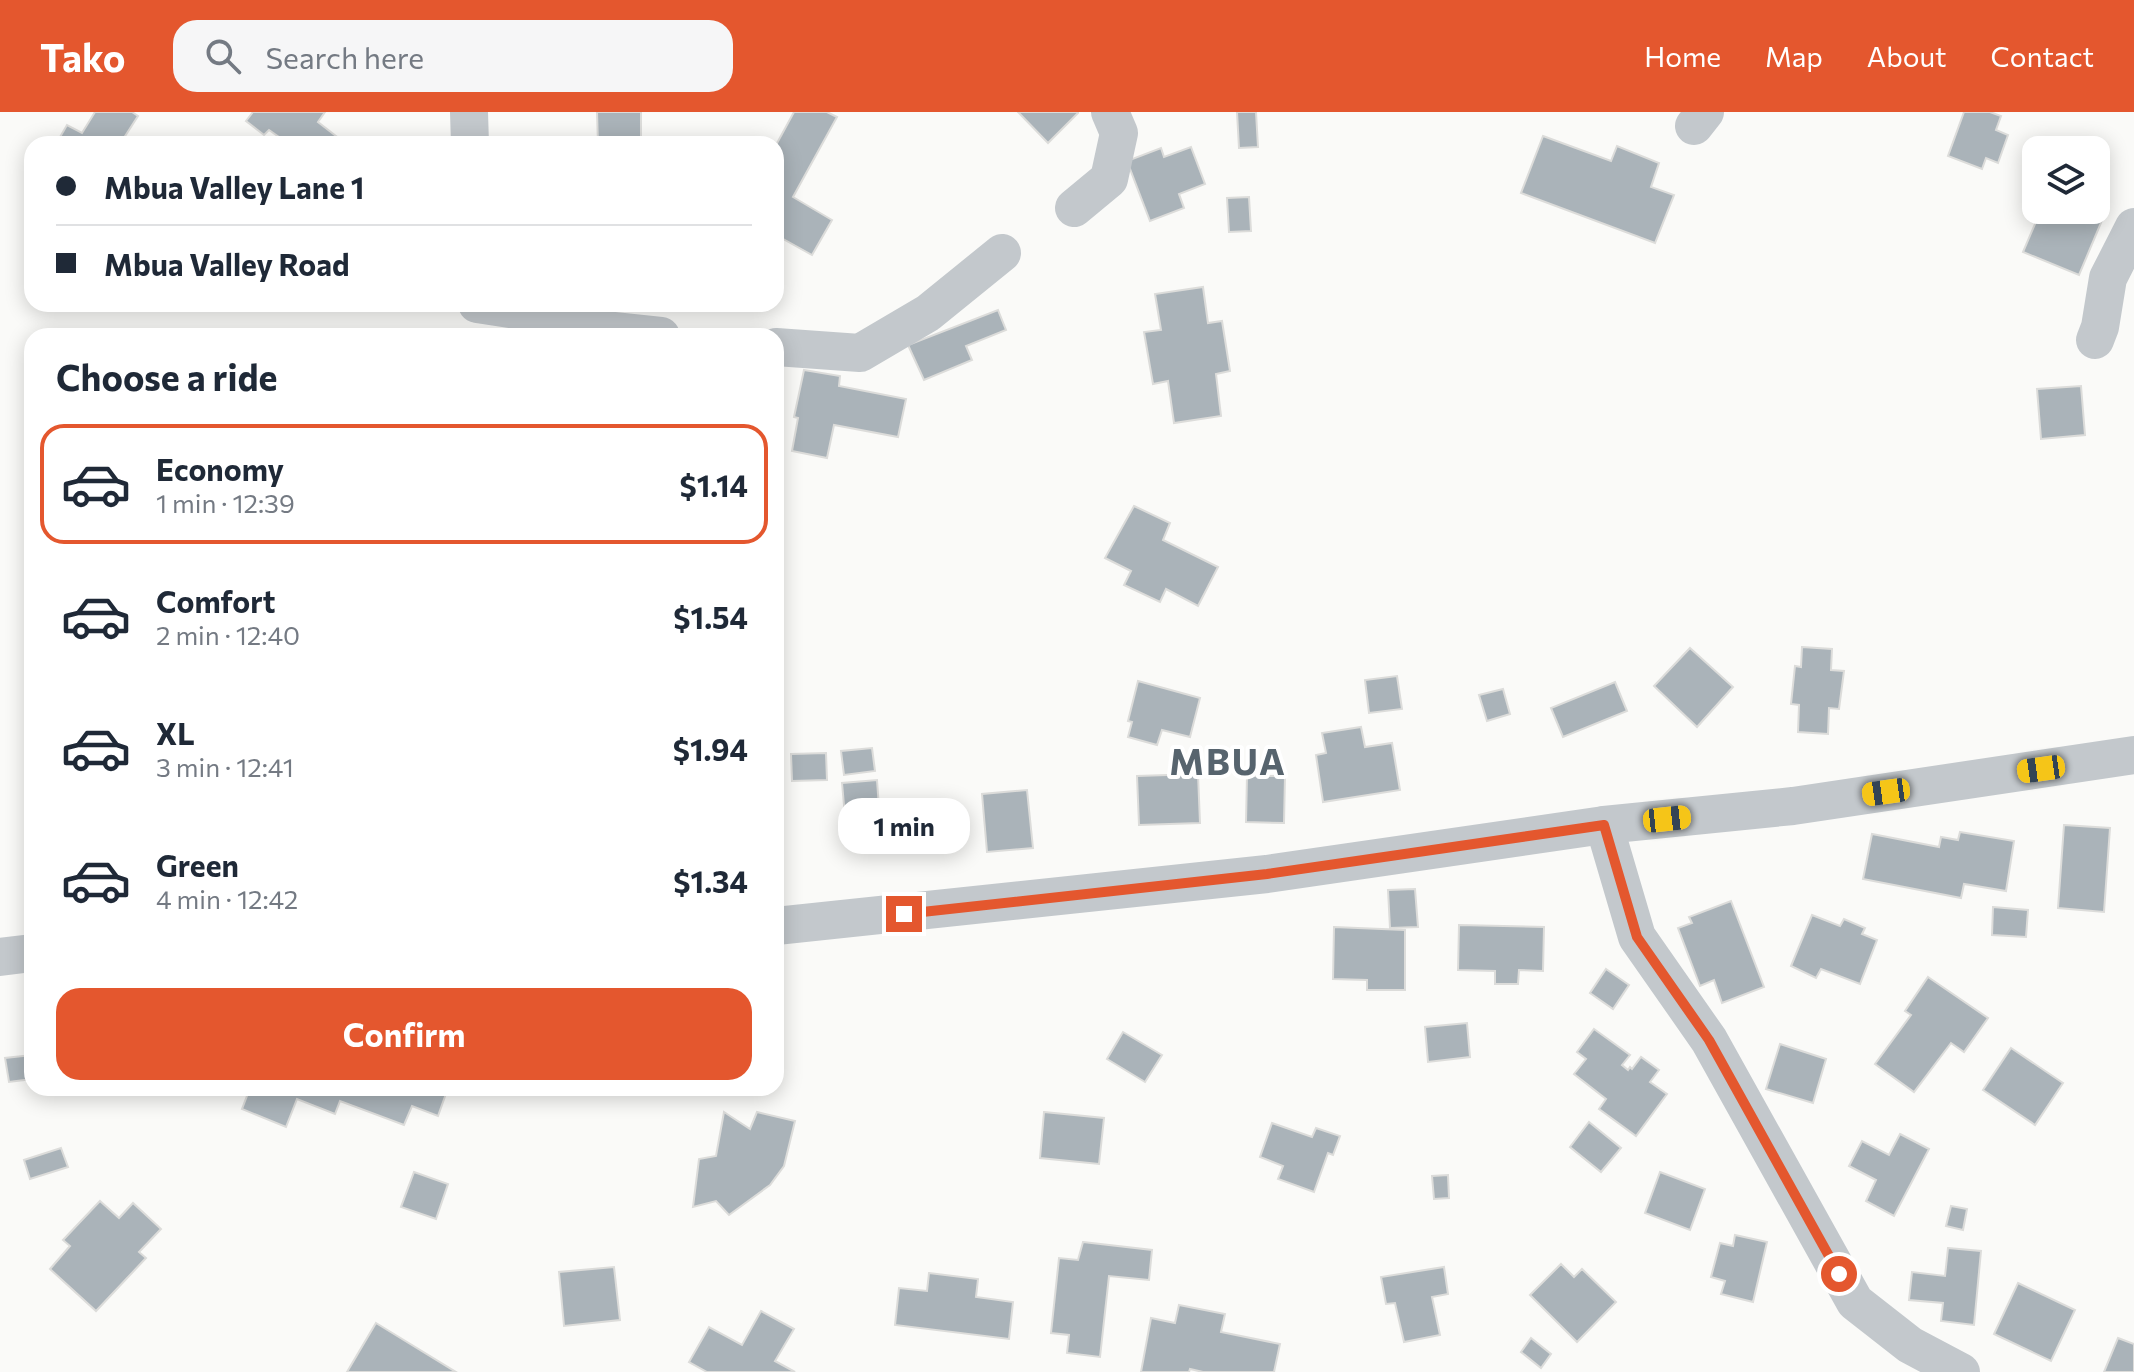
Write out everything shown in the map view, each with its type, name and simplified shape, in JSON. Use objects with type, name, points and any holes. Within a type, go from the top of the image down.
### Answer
[{"type":"street","points":[[469,112],[470,136]]},
{"type":"street","points":[[1074,208],[1109,179],[1119,133],[1110,112]]},
{"type":"street","points":[[2095,340],[2108,278],[2134,227]]},
{"type":"street","points":[[784,348],[860,353],[928,313],[1002,253]]},
{"type":"street","points":[[529,312],[597,328]]},
{"type":"street","points":[[784,925],[1267,874],[1604,825],[1793,806],[2134,755]]},
{"type":"street","points":[[1604,825],[1637,937],[1709,1040],[1855,1302],[1910,1345],[1961,1372]]},
{"type":"street","points":[[0,957],[24,954]]},
{"type":"building","points":[[95,112],[132,112],[138,116],[125,136],[61,136],[67,125],[82,133]]},
{"type":"building","points":[[253,112],[325,112],[318,122],[336,136],[278,136],[269,130],[264,135],[246,121]]},
{"type":"building","points":[[597,112],[641,112],[641,136],[598,136]]},
{"type":"building","points":[[794,112],[827,112],[837,117],[793,197],[832,220],[812,255],[784,239],[784,136],[781,136]]},
{"type":"building","points":[[1018,112],[1078,112],[1078,113],[1048,143]]},
{"type":"building","points":[[1237,112],[1256,112],[1258,147],[1239,148]]},
{"type":"building","points":[[1964,112],[1990,112],[2001,116],[1996,130],[2008,135],[1998,163],[1986,158],[1982,169],[1948,156]]},
{"type":"building","points":[[1543,136],[1611,161],[1617,146],[1659,163],[1651,187],[1674,195],[1655,243],[1521,193]]},
{"type":"building","points":[[1191,147],[1205,184],[1179,194],[1184,208],[1150,221],[1127,161],[1161,148],[1164,157]]},
{"type":"building","points":[[1249,197],[1251,231],[1229,232],[1227,198]]},
{"type":"building","points":[[2035,224],[2100,224],[2079,275],[2023,252]]},
{"type":"building","points":[[1203,287],[1208,323],[1222,321],[1230,371],[1216,374],[1221,416],[1174,423],[1168,381],[1153,384],[1144,332],[1161,330],[1155,294]]},
{"type":"building","points":[[998,310],[1006,330],[966,346],[972,360],[924,380],[908,345]]},
{"type":"building","points":[[804,370],[840,376],[839,386],[906,399],[898,437],[834,425],[827,458],[792,451],[798,418],[794,417]]},
{"type":"building","points":[[2081,386],[2085,435],[2041,439],[2037,389]]},
{"type":"building","points":[[1134,506],[1170,523],[1163,540],[1218,567],[1198,606],[1166,589],[1160,602],[1124,585],[1131,571],[1105,558]]},
{"type":"building","points":[[1802,647],[1832,649],[1831,670],[1844,671],[1839,709],[1829,708],[1828,734],[1798,732],[1799,705],[1791,704],[1795,666],[1801,667]]},
{"type":"building","points":[[1690,648],[1733,687],[1697,727],[1654,686]]},
{"type":"building","points":[[1397,676],[1402,709],[1369,713],[1365,680]]},
{"type":"building","points":[[1138,681],[1200,698],[1190,737],[1162,730],[1157,745],[1128,737],[1132,722],[1128,721]]},
{"type":"building","points":[[1615,682],[1627,711],[1563,737],[1551,708]]},
{"type":"building","points":[[1503,689],[1510,714],[1487,721],[1479,695]]},
{"type":"building","points":[[1361,727],[1365,747],[1392,743],[1400,790],[1323,802],[1316,755],[1326,753],[1322,733]]},
{"type":"building","points":[[872,748],[875,771],[844,775],[841,751]]},
{"type":"building","points":[[826,753],[827,780],[792,781],[791,754]]},
{"type":"building","points":[[1198,774],[1200,823],[1139,825],[1137,776]]},
{"type":"building","points":[[1247,776],[1285,776],[1284,823],[1246,822]]},
{"type":"building","points":[[877,780],[881,836],[847,838],[842,783]]},
{"type":"building","points":[[1027,790],[1033,848],[987,852],[982,794]]},
{"type":"building","points":[[2064,825],[2110,828],[2104,912],[2058,908]]},
{"type":"building","points":[[1960,832],[2014,841],[2006,891],[1964,884],[1961,898],[1863,879],[1872,834],[1939,847],[1941,837],[1958,840]]},
{"type":"building","points":[[1415,889],[1418,927],[1390,928],[1388,890]]},
{"type":"building","points":[[1731,901],[1764,987],[1722,1003],[1714,980],[1700,986],[1678,928],[1692,923],[1689,917]]},
{"type":"building","points":[[1993,907],[2028,910],[2026,937],[1992,935]]},
{"type":"building","points":[[1812,915],[1840,926],[1844,919],[1865,928],[1862,934],[1877,940],[1860,984],[1821,969],[1816,978],[1791,966]]},
{"type":"building","points":[[1459,925],[1544,927],[1543,971],[1519,970],[1518,984],[1495,984],[1495,971],[1458,970]]},
{"type":"building","points":[[1334,927],[1405,930],[1405,990],[1367,990],[1367,980],[1333,979]]},
{"type":"building","points":[[1606,969],[1629,985],[1613,1009],[1590,993]]},
{"type":"building","points":[[1928,977],[1988,1018],[1964,1052],[1951,1043],[1914,1092],[1875,1064],[1911,1015],[1905,1011]]},
{"type":"building","points":[[1467,1023],[1470,1057],[1428,1062],[1425,1027]]},
{"type":"building","points":[[1594,1029],[1630,1055],[1622,1065],[1628,1070],[1641,1057],[1659,1070],[1650,1082],[1667,1094],[1636,1136],[1599,1109],[1606,1099],[1574,1074],[1586,1059],[1577,1052]]},
{"type":"building","points":[[1123,1032],[1162,1055],[1145,1082],[1107,1059]]},
{"type":"building","points":[[1780,1044],[1826,1059],[1813,1103],[1766,1089]]},
{"type":"building","points":[[2011,1048],[2063,1083],[2035,1125],[1983,1090]]},
{"type":"building","points":[[24,1056],[24,1080],[9,1082],[5,1058]]},
{"type":"building","points":[[247,1096],[445,1096],[438,1116],[412,1106],[404,1125],[340,1101],[335,1114],[297,1099],[286,1127],[242,1109]]},
{"type":"building","points":[[724,1112],[750,1129],[757,1112],[795,1121],[784,1166],[770,1185],[729,1215],[716,1201],[693,1207],[699,1159],[716,1156]]},
{"type":"building","points":[[1044,1112],[1104,1118],[1099,1164],[1040,1158]]},
{"type":"building","points":[[1589,1122],[1621,1148],[1601,1172],[1570,1147]]},
{"type":"building","points":[[1272,1123],[1312,1137],[1316,1128],[1340,1136],[1333,1155],[1328,1153],[1314,1192],[1278,1179],[1283,1166],[1260,1157]]},
{"type":"building","points":[[1900,1134],[1929,1149],[1894,1216],[1866,1201],[1876,1180],[1849,1166],[1862,1141],[1889,1155]]},
{"type":"building","points":[[61,1148],[68,1167],[30,1179],[24,1160]]},
{"type":"building","points":[[414,1172],[448,1184],[436,1219],[401,1207]]},
{"type":"building","points":[[1660,1172],[1705,1189],[1690,1230],[1645,1213]]},
{"type":"building","points":[[1448,1175],[1449,1198],[1434,1199],[1432,1176]]},
{"type":"building","points":[[100,1201],[119,1218],[133,1203],[161,1229],[139,1252],[146,1258],[96,1311],[50,1269],[70,1246],[63,1240]]},
{"type":"building","points":[[1951,1206],[1967,1209],[1963,1230],[1946,1226]]},
{"type":"building","points":[[1735,1235],[1767,1242],[1753,1302],[1721,1294],[1725,1281],[1711,1277],[1720,1243],[1733,1246]]},
{"type":"building","points":[[1083,1242],[1152,1250],[1149,1280],[1109,1276],[1100,1357],[1067,1353],[1069,1335],[1051,1333],[1059,1258],[1078,1260]]},
{"type":"building","points":[[1948,1248],[1981,1251],[1974,1325],[1941,1321],[1943,1303],[1909,1300],[1912,1272],[1945,1276]]},
{"type":"building","points":[[1561,1264],[1574,1277],[1582,1269],[1616,1302],[1577,1342],[1530,1295]]},
{"type":"building","points":[[614,1267],[620,1320],[564,1326],[559,1272]]},
{"type":"building","points":[[1444,1267],[1448,1294],[1432,1297],[1440,1335],[1404,1342],[1395,1303],[1386,1304],[1381,1277]]},
{"type":"building","points":[[929,1273],[978,1279],[976,1297],[1013,1302],[1009,1339],[895,1325],[899,1288],[927,1291]]},
{"type":"building","points":[[2018,1283],[2075,1310],[2051,1361],[1994,1334]]},
{"type":"building","points":[[1179,1305],[1225,1314],[1221,1332],[1280,1344],[1274,1372],[1203,1372],[1190,1369],[1189,1372],[1141,1372],[1151,1318],[1175,1323]]},
{"type":"building","points":[[761,1311],[794,1329],[775,1361],[795,1372],[707,1372],[689,1362],[709,1327],[742,1345]]},
{"type":"building","points":[[376,1323],[456,1372],[347,1372]]},
{"type":"building","points":[[1531,1338],[1551,1354],[1541,1368],[1521,1352]]},
{"type":"building","points":[[2118,1338],[2134,1344],[2134,1372],[2104,1372]]},
{"type":"district","name":"MBUA","points":[[1228,760]]},
{"type":"route","points":[[904,914],[1267,874],[1604,825],[1637,937],[1709,1040],[1839,1274]]}]
